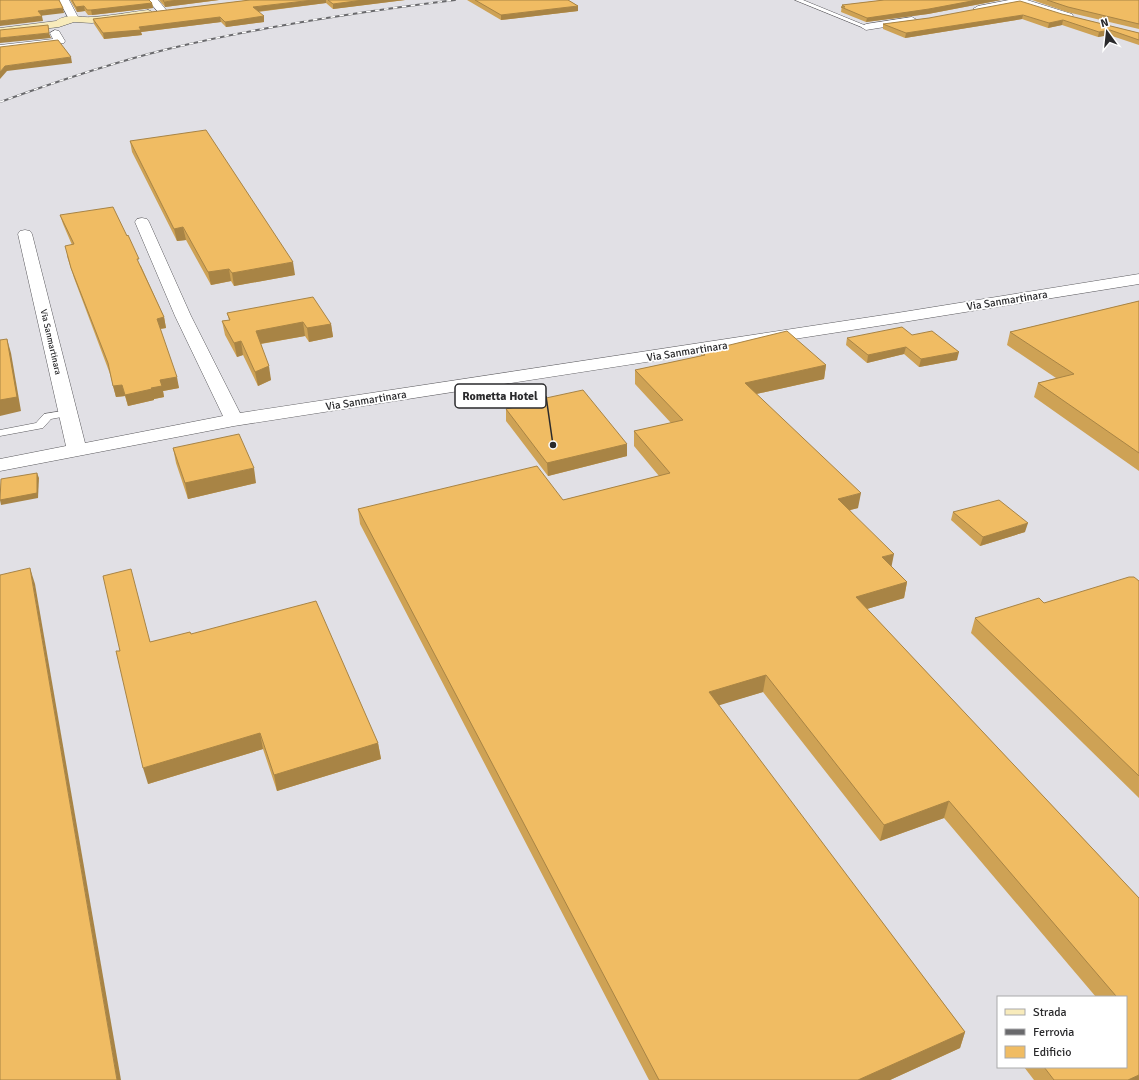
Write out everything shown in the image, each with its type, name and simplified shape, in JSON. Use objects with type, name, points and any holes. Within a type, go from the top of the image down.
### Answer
[{"type":"street","points":[[64,0],[74,19]]},
{"type":"street","points":[[57,28],[63,21],[74,19],[92,20],[166,11],[154,0]]},
{"type":"street","points":[[966,11],[1021,1],[1038,0]]},
{"type":"street","points":[[1021,1],[1079,19]]},
{"type":"street","points":[[866,27],[920,19]]},
{"type":"street","points":[[0,31],[77,27],[90,24],[92,23],[92,20]]},
{"type":"street","points":[[0,48],[60,41],[57,28]]},
{"type":"street","points":[[142,222],[183,316],[234,420]]},
{"type":"street","name":"Via Sanmartinara","points":[[25,234],[77,451]]},
{"type":"street","name":"Via Sanmartinara","points":[[0,465],[234,420],[881,321],[1139,279]]},
{"type":"lane","points":[[798,0],[866,27]]},
{"type":"lane","points":[[0,433],[39,426],[48,416],[68,413]]},
{"type":"building","points":[[0,0],[59,0],[63,8],[38,11],[42,16],[0,21]]},
{"type":"building","points":[[72,0],[149,0],[152,3],[87,10],[84,6],[76,7]]},
{"type":"building","points":[[163,0],[178,0],[164,2]]},
{"type":"building","points":[[250,0],[313,0],[253,7],[264,16],[225,22],[220,17],[139,27],[141,30],[103,33],[93,19]]},
{"type":"building","points":[[328,0],[363,0],[333,4]]},
{"type":"building","points":[[475,0],[568,0],[578,6],[501,15]]},
{"type":"building","points":[[884,0],[977,0],[867,18],[841,7],[845,7],[842,5]]},
{"type":"building","points":[[1047,0],[1139,0],[1139,24],[1068,7]]},
{"type":"building","points":[[1020,1],[1062,14],[1139,33],[1139,40],[1110,30],[1099,32],[1063,20],[1049,23],[1023,15],[906,33],[883,24],[929,18]]},
{"type":"building","points":[[48,25],[49,33],[0,38],[0,30]]},
{"type":"building","points":[[58,40],[71,57],[5,66],[0,72],[0,47]]},
{"type":"building","points":[[206,130],[293,262],[232,273],[229,269],[208,272],[183,227],[174,229],[130,141]]},
{"type":"building","points":[[113,207],[127,236],[128,235],[139,259],[137,259],[164,317],[157,319],[177,377],[160,380],[162,386],[125,395],[122,385],[113,386],[108,363],[71,268],[65,246],[74,244],[60,215]]},
{"type":"building","points":[[313,297],[331,324],[307,328],[303,322],[256,331],[269,366],[255,372],[241,341],[234,343],[222,321],[230,320],[227,313]]},
{"type":"building","points":[[1139,301],[1139,453],[1038,383],[1074,374],[1010,332]]},
{"type":"building","points":[[902,327],[912,335],[932,331],[959,352],[921,359],[906,347],[868,355],[847,338]]},
{"type":"building","points":[[787,331],[826,365],[745,383],[861,493],[838,499],[894,554],[882,557],[907,582],[856,597],[1139,898],[1139,1075],[1128,1080],[1054,1080],[1045,1068],[1127,1068],[1127,996],[1116,996],[949,801],[884,825],[766,675],[709,692],[965,1032],[858,1080],[659,1080],[358,509],[537,466],[563,500],[670,473],[634,431],[683,420],[635,370],[705,355],[701,352]]},
{"type":"building","points":[[7,339],[17,397],[0,400],[0,340]]},
{"type":"building","points":[[583,390],[627,444],[547,463],[506,409],[524,405],[523,403]]},
{"type":"building","points":[[239,434],[254,468],[185,483],[173,448]]},
{"type":"building","points":[[37,473],[37,493],[0,500],[1,479]]},
{"type":"building","points":[[999,500],[1028,523],[983,537],[953,512]]},
{"type":"building","points":[[30,568],[117,1080],[0,1080],[0,575]]},
{"type":"building","points":[[131,569],[150,642],[190,632],[191,634],[316,601],[378,743],[274,775],[260,733],[143,768],[116,651],[120,651],[103,576]]},
{"type":"building","points":[[1129,577],[1134,577],[1139,581],[1139,776],[975,618],[1039,598],[1044,603]]},
{"type":"railway","points":[[0,102],[62,80],[147,54],[239,33],[311,20],[455,0]]},
{"type":"place","name":"Rometta Hotel","points":[[553,445]]}]
